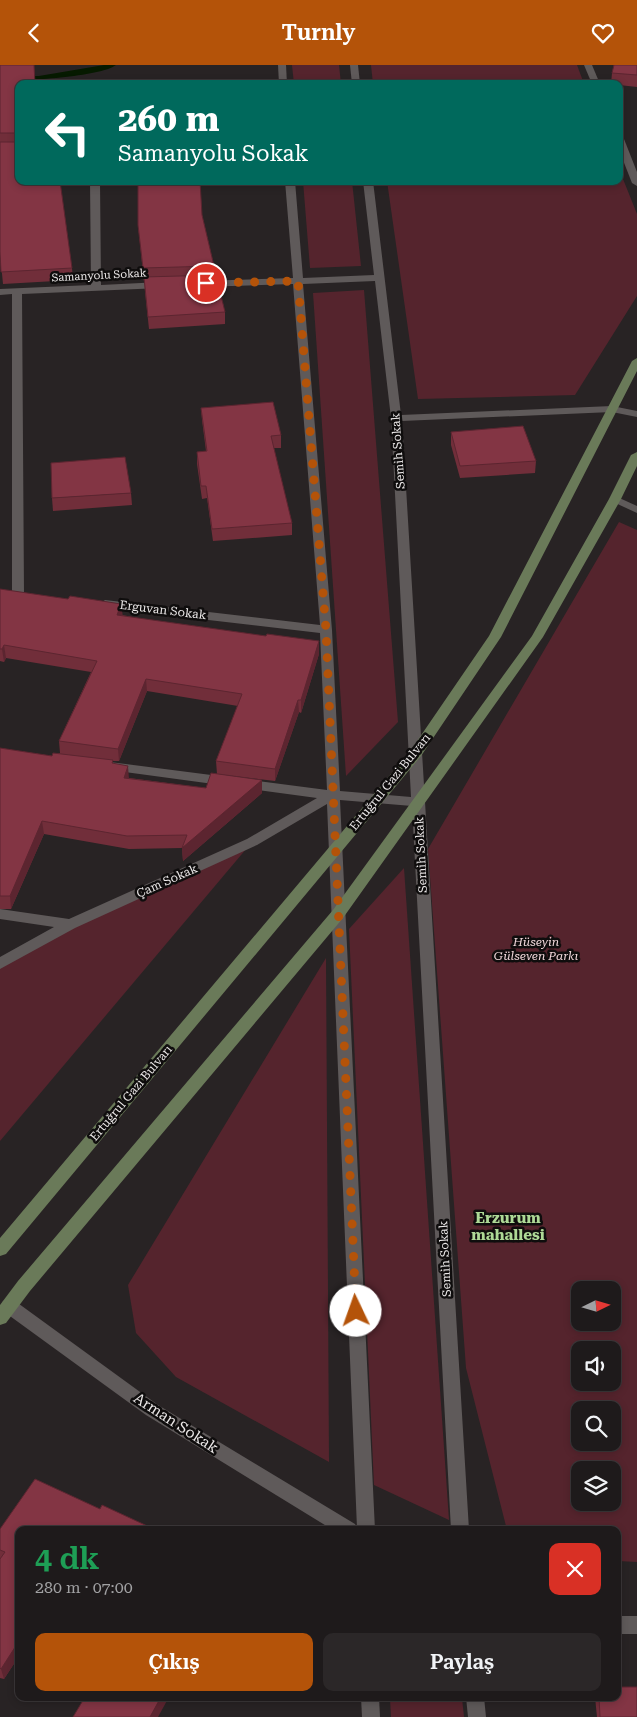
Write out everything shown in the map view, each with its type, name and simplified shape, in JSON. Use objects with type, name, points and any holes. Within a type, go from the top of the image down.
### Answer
[{"type":"main road","name":"Ertuğrul Gazi Bulvarı","points":[[0,1249],[416,753],[496,637],[637,361]]},
{"type":"main road","points":[[5,1312],[338,914],[537,637],[637,455]]},
{"type":"street","points":[[282,65],[283,80]]},
{"type":"street","points":[[354,65],[356,80]]},
{"type":"street","points":[[588,65],[594,80]]},
{"type":"street","points":[[623,149],[637,183]]},
{"type":"street","points":[[95,185],[96,286]]},
{"type":"street","points":[[290,185],[326,630],[366,1526]]},
{"type":"street","name":"Semih Sokak","points":[[368,185],[396,418],[460,1526]]},
{"type":"street","points":[[192,284],[379,278]]},
{"type":"street","name":"Samanyolu Sokak","points":[[0,292],[96,286],[173,284]]},
{"type":"street","points":[[17,291],[18,593]]},
{"type":"street","points":[[396,418],[612,409],[637,414]]},
{"type":"street","points":[[614,499],[637,510]]},
{"type":"street","name":"Erguvan Sokak","points":[[95,602],[326,630]]},
{"type":"street","points":[[97,764],[332,795],[418,802]]},
{"type":"street","name":"Çam Sokak","points":[[0,965],[70,924],[252,842],[332,795]]},
{"type":"street","points":[[0,914],[70,924]]},
{"type":"street","name":"Arman Sokak","points":[[5,1312],[152,1411],[342,1526]]},
{"type":"street","points":[[621,1625],[637,1625]]},
{"type":"street","points":[[370,1701],[371,1717]]},
{"type":"street","points":[[475,1701],[477,1717]]},
{"type":"green space","points":[[292,65],[339,65],[341,80],[294,80]]},
{"type":"green space","points":[[371,65],[577,65],[583,80],[373,80]]},
{"type":"green space","points":[[623,179],[637,214],[637,296],[575,395],[418,399],[388,185],[623,185]]},
{"type":"green space","points":[[303,185],[352,185],[361,266],[310,268]]},
{"type":"green space","points":[[364,290],[398,722],[346,776],[313,293]]},
{"type":"green space","name":"Hüseyin Gülseven Parkı","points":[[619,522],[637,530],[637,1562],[621,1561],[621,1526],[506,1526],[466,1368],[428,849]]},
{"type":"green space","points":[[252,842],[0,1141],[0,965],[70,924]]},
{"type":"green space","points":[[404,868],[449,1520],[374,1485],[349,929]]},
{"type":"green space","points":[[326,958],[329,1462],[176,1377],[136,1333],[128,1285]]},
{"type":"green space","points":[[390,1701],[462,1701],[464,1717],[391,1717]]},
{"type":"building","points":[[0,65],[34,65],[35,80],[15,80],[15,133],[0,133]]},
{"type":"building","points":[[614,65],[637,65],[637,75],[612,73]]},
{"type":"building","points":[[0,142],[15,142],[15,185],[61,185],[72,268],[1,272]]},
{"type":"building","points":[[138,185],[200,185],[202,215],[214,266],[143,268],[138,225]]},
{"type":"building","points":[[216,275],[225,312],[148,317],[144,277]]},
{"type":"building","points":[[273,402],[281,435],[271,436],[292,523],[212,529],[206,486],[201,486],[197,452],[207,451],[201,408]]},
{"type":"building","points":[[523,426],[536,461],[460,466],[451,432]]},
{"type":"building","points":[[125,457],[131,493],[52,498],[51,463]]},
{"type":"building","points":[[0,589],[68,599],[70,596],[121,604],[117,615],[266,636],[267,634],[319,641],[301,700],[298,700],[275,769],[216,761],[242,694],[146,679],[118,749],[59,741],[97,661],[4,645],[0,649]]},
{"type":"building","points":[[0,748],[52,756],[53,753],[113,760],[112,763],[128,766],[124,778],[206,788],[211,773],[262,780],[182,848],[187,835],[127,836],[42,821],[10,896],[0,896]]},
{"type":"building","points":[[35,1479],[100,1509],[102,1505],[147,1526],[15,1526],[15,1647],[1,1669],[0,1559],[5,1552],[0,1550],[0,1529]]},
{"type":"building","points":[[621,1687],[637,1687],[637,1717],[600,1717],[599,1701],[621,1701]]},
{"type":"building","points":[[83,1701],[159,1701],[150,1717],[73,1717]]},
{"type":"waterway","points":[[0,79],[39,78],[112,65]]},
{"type":"district","name":"Erzurum mahallesi","points":[[508,1226]]},
{"type":"route","points":[[206,283],[298,281],[326,630],[356,1311]]}]
